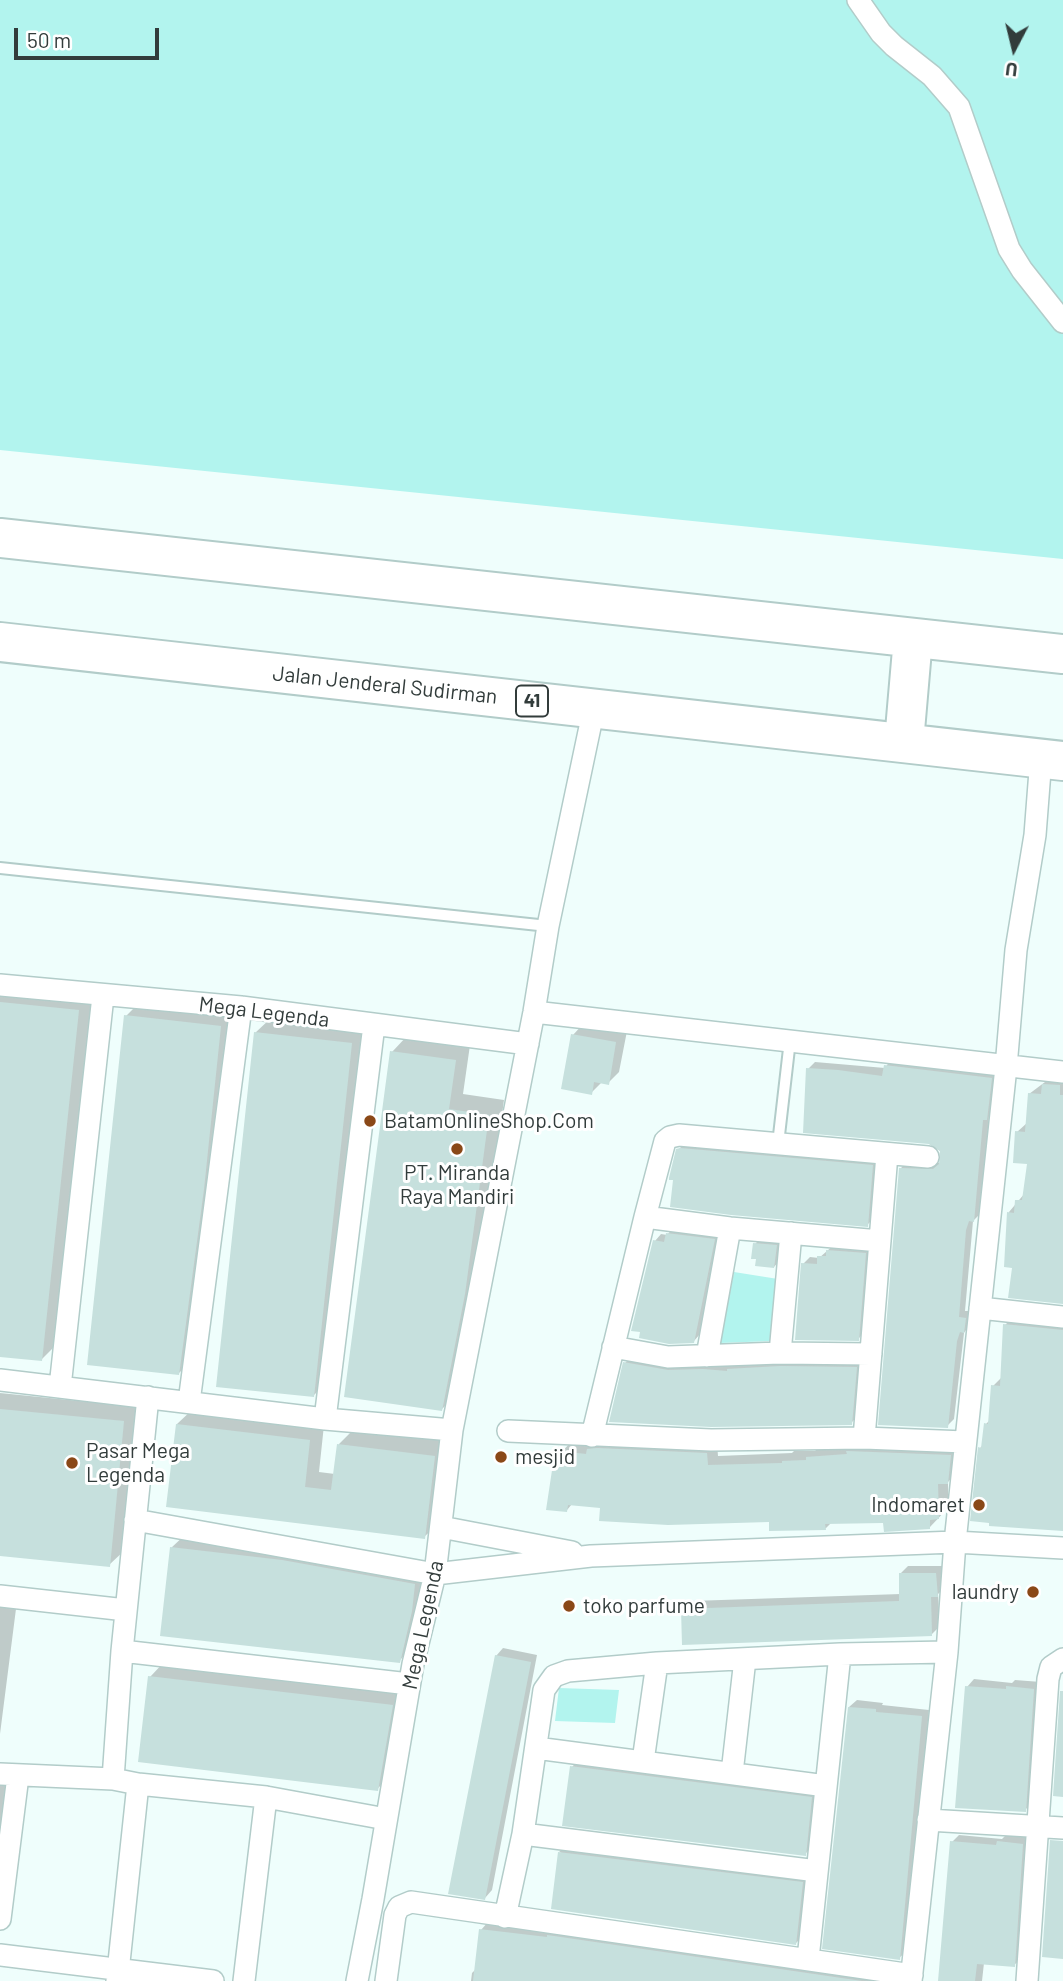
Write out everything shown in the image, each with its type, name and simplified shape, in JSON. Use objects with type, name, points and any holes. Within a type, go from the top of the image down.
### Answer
[{"type":"highway","points":[[0,538],[1063,654]]},
{"type":"highway","points":[[904,742],[913,638]]},
{"type":"highway","name":"Jalan Jenderal Sudirman","points":[[0,642],[1052,760]]},
{"type":"street","points":[[858,0],[881,33],[932,76],[959,107],[1009,249],[1022,271],[1063,322]]},
{"type":"street","name":"Mega Legenda","points":[[357,1981],[409,1684],[435,1574],[452,1430],[528,1044],[548,926],[594,708]]},
{"type":"street","points":[[386,1981],[395,1915],[404,1903],[411,1902],[808,1959],[911,1978],[947,1652],[955,1542],[1016,950],[1035,835],[1052,760]]},
{"type":"street","name":"Mega Legenda","points":[[0,985],[241,1007],[528,1044]]},
{"type":"street","points":[[60,1387],[103,996]]},
{"type":"street","points":[[189,1402],[241,1007]]},
{"type":"street","points":[[534,1012],[1063,1072]]},
{"type":"street","points":[[325,1419],[374,1025]]},
{"type":"street","points":[[592,1436],[645,1217],[665,1142],[670,1137],[679,1135],[928,1157]]},
{"type":"street","points":[[864,1438],[887,1154]]},
{"type":"street","points":[[645,1217],[730,1228],[880,1241]]},
{"type":"street","points":[[707,1356],[730,1228]]},
{"type":"street","points":[[780,1353],[791,1233]]},
{"type":"street","points":[[981,1308],[1063,1317]]},
{"type":"street","points":[[613,1347],[668,1357],[780,1353],[871,1354]]},
{"type":"street","points":[[0,1380],[325,1419],[452,1430]]},
{"type":"street","points":[[113,1779],[122,1651],[148,1397]]},
{"type":"street","points":[[508,1431],[711,1440],[864,1438],[965,1442]]},
{"type":"street","points":[[135,1520],[435,1574],[591,1556],[955,1542],[1063,1548]]},
{"type":"street","points":[[441,1527],[591,1556]]},
{"type":"street","points":[[0,1596],[126,1611]]},
{"type":"street","points":[[122,1651],[409,1684]]},
{"type":"street","points":[[505,1917],[523,1834],[544,1690],[554,1676],[568,1671],[657,1663],[947,1652]]},
{"type":"street","points":[[808,1959],[840,1654]]},
{"type":"street","points":[[732,1773],[745,1658]]},
{"type":"street","points":[[1027,1981],[1048,1679],[1051,1667],[1063,1659]]},
{"type":"street","points":[[643,1761],[657,1663]]},
{"type":"street","points":[[536,1748],[826,1786]]},
{"type":"street","points":[[0,1920],[9,1775],[113,1779],[266,1797],[386,1819]]},
{"type":"street","points":[[118,1975],[138,1784]]},
{"type":"street","points":[[244,1981],[266,1797]]},
{"type":"street","points":[[928,1820],[1063,1828]]},
{"type":"street","points":[[523,1834],[817,1871]]},
{"type":"street","points":[[0,1955],[118,1975],[213,1981]]},
{"type":"lane","points":[[0,868],[548,926]]},
{"type":"lane","points":[[778,1144],[790,1040]]},
{"type":"shaded area","points":[[0,0],[1063,0],[1063,559],[0,450]]},
{"type":"shaded area","points":[[734,1272],[778,1279],[772,1341],[720,1343]]},
{"type":"shaded area","points":[[559,1688],[619,1690],[615,1723],[555,1721]]},
{"type":"building","points":[[0,1002],[79,1010],[42,1361],[0,1357]]},
{"type":"building","points":[[124,1015],[221,1026],[204,1189],[179,1375],[87,1365]]},
{"type":"building","points":[[254,1032],[352,1043],[314,1397],[216,1387]]},
{"type":"building","points":[[571,1034],[616,1042],[609,1085],[594,1082],[592,1095],[561,1089]]},
{"type":"building","points":[[390,1051],[456,1060],[449,1109],[489,1115],[465,1294],[442,1411],[344,1397]]},
{"type":"building","points":[[884,1065],[992,1078],[987,1120],[983,1120],[974,1222],[969,1221],[966,1230],[959,1317],[966,1318],[964,1333],[960,1332],[957,1341],[948,1428],[878,1425],[899,1168],[933,1169],[939,1164],[940,1151],[929,1144],[803,1133],[806,1068],[882,1076]]},
{"type":"building","points":[[1042,1084],[1060,1085],[1060,1095],[1063,1095],[1063,1304],[1008,1298],[1012,1268],[1004,1267],[1007,1212],[1014,1213],[1015,1200],[1022,1200],[1027,1164],[1013,1163],[1015,1131],[1025,1132],[1028,1093],[1041,1094]]},
{"type":"building","points":[[676,1149],[873,1165],[868,1227],[670,1207],[673,1180],[669,1178]]},
{"type":"building","points":[[666,1233],[715,1239],[694,1343],[669,1344],[639,1338],[640,1332],[631,1331],[653,1240],[664,1242]]},
{"type":"building","points":[[753,1243],[777,1245],[774,1268],[755,1266],[756,1259],[751,1259]]},
{"type":"building","points":[[826,1250],[866,1253],[859,1341],[795,1340],[801,1263],[817,1264],[817,1256],[826,1256]]},
{"type":"building","points":[[1003,1324],[1063,1330],[1063,1531],[989,1526],[989,1523],[970,1521],[978,1447],[981,1448],[984,1423],[988,1424],[991,1385],[1000,1386]]},
{"type":"building","points":[[623,1362],[668,1370],[727,1371],[780,1366],[857,1367],[852,1425],[711,1427],[609,1422]]},
{"type":"building","points":[[0,1409],[124,1421],[110,1567],[0,1556]]},
{"type":"building","points":[[176,1424],[310,1440],[305,1487],[331,1490],[337,1444],[435,1456],[425,1539],[166,1507]]},
{"type":"building","points":[[587,1449],[707,1453],[708,1465],[782,1463],[806,1460],[806,1457],[847,1454],[846,1451],[951,1455],[948,1484],[938,1484],[939,1519],[930,1520],[930,1529],[884,1532],[883,1523],[825,1524],[826,1530],[769,1531],[769,1522],[668,1525],[599,1521],[600,1508],[568,1505],[567,1512],[546,1510],[554,1457],[559,1458],[559,1451],[586,1454]]},
{"type":"building","points":[[170,1547],[282,1560],[415,1584],[400,1663],[160,1636]]},
{"type":"building","points":[[899,1573],[936,1573],[938,1597],[931,1597],[932,1636],[682,1645],[681,1609],[899,1601]]},
{"type":"building","points":[[495,1655],[531,1662],[485,1900],[448,1894]]},
{"type":"building","points":[[148,1676],[393,1705],[378,1791],[138,1762]]},
{"type":"building","points":[[965,1686],[1034,1689],[1026,1812],[955,1808]]},
{"type":"building","points":[[1060,1691],[1063,1691],[1063,1797],[1053,1796]]},
{"type":"building","points":[[848,1707],[922,1716],[900,1960],[822,1949]]},
{"type":"building","points":[[570,1766],[812,1797],[806,1856],[562,1826]]},
{"type":"building","points":[[1050,1840],[1063,1841],[1063,1959],[1042,1957]]},
{"type":"building","points":[[950,1841],[996,1845],[997,1841],[1023,1844],[1015,1967],[977,1964],[975,1981],[938,1981]]},
{"type":"building","points":[[558,1852],[803,1882],[796,1945],[551,1909]]},
{"type":"building","points":[[479,1929],[547,1935],[862,1981],[473,1981]]},
{"type":"place","name":"BatamOnlineShop.Com","points":[[370,1121]]},
{"type":"place","name":"PT. Miranda Raya Mandiri","points":[[457,1149]]},
{"type":"place","name":"mesjid","points":[[501,1457]]},
{"type":"place","name":"Pasar Mega Legenda","points":[[72,1463]]},
{"type":"place","name":"Indomaret","points":[[979,1505]]},
{"type":"place","name":"laundry","points":[[1033,1592]]},
{"type":"place","name":"toko parfume","points":[[569,1606]]}]
